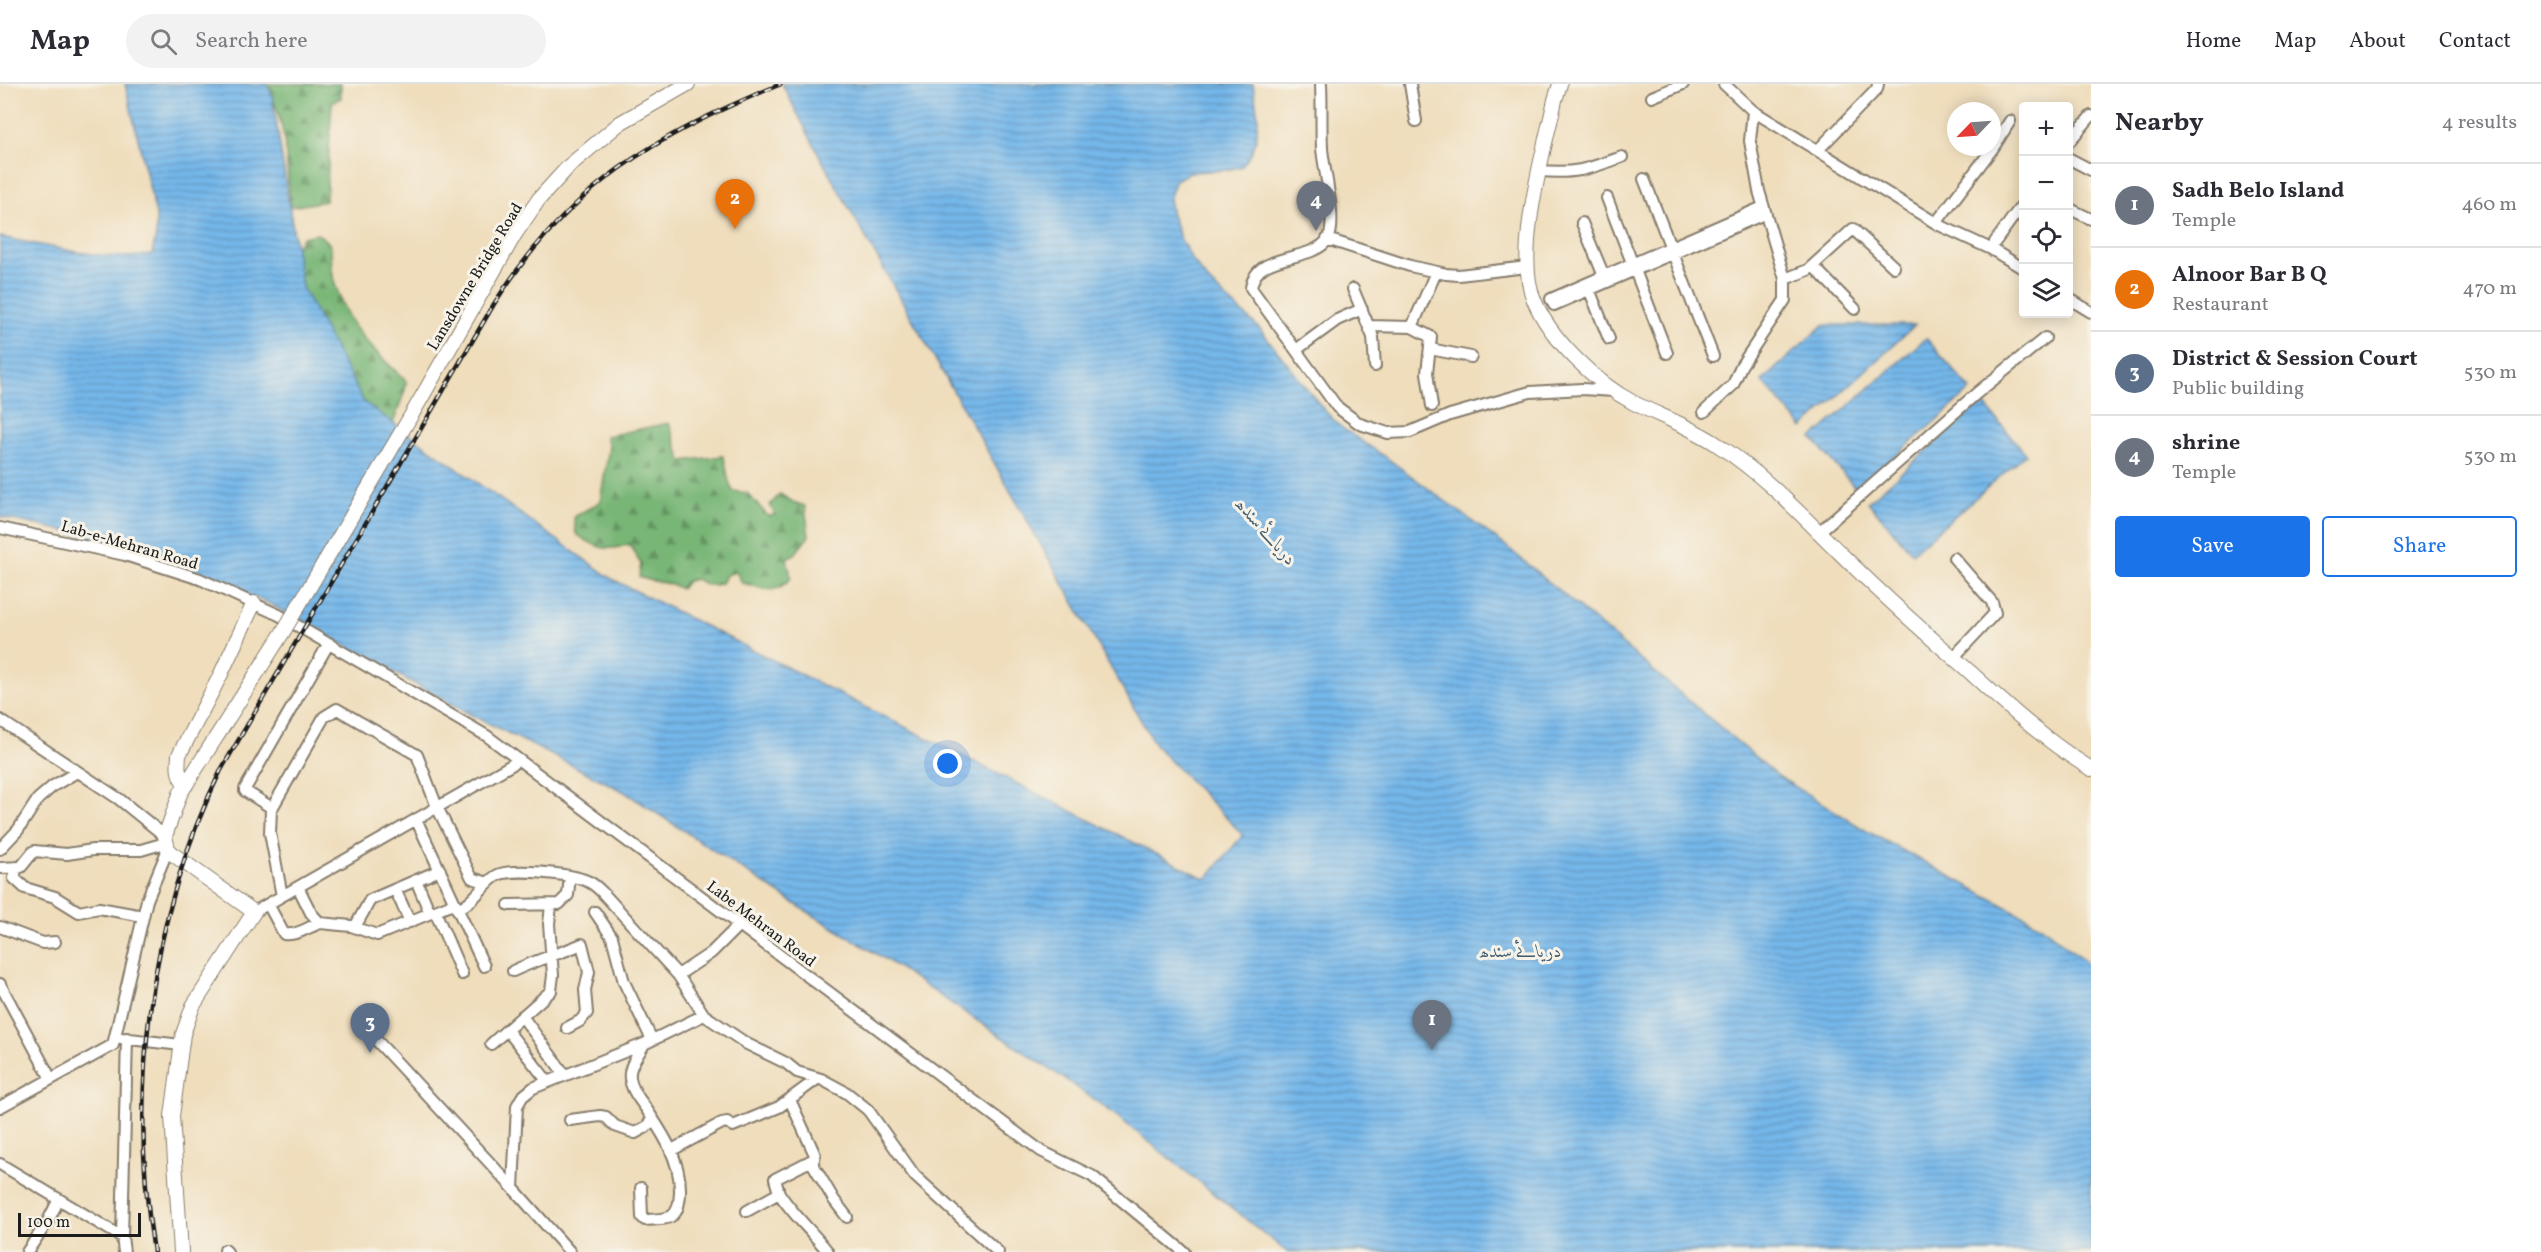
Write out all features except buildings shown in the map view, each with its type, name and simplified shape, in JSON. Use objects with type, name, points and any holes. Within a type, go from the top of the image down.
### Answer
[{"type":"main road","name":"Lansdowne Bridge Road","points":[[166,843],[172,811],[186,785],[283,632],[515,234],[539,199],[569,166],[620,123],[688,84]]},
{"type":"main road","points":[[1560,84],[1540,171],[1527,246],[1527,267],[1533,299],[1548,325],[1572,355],[1617,392],[1718,445],[1767,482],[1886,598],[1953,658],[2005,704],[2091,770]]},
{"type":"main road","points":[[186,785],[180,778],[178,769],[180,755],[254,603]]},
{"type":"main road","points":[[166,843],[254,912],[193,1006],[181,1045],[172,1116],[181,1252]]},
{"type":"street","points":[[1321,84],[1322,150],[1330,195],[1328,239],[1320,247],[1310,252],[1284,257],[1269,265],[1251,282],[1251,288],[1337,407],[1359,424],[1388,434],[1410,432],[1450,415],[1530,392],[1582,389],[1617,392]]},
{"type":"street","points":[[1410,84],[1416,121]]},
{"type":"street","points":[[1652,97],[1683,84]]},
{"type":"street","points":[[1724,84],[1753,111],[1936,223],[1991,249],[2019,266]]},
{"type":"street","points":[[1818,150],[1877,89],[1878,84]]},
{"type":"street","points":[[1704,412],[1733,385],[1741,366],[1785,300],[1785,279],[1763,211],[1750,141],[1753,111]]},
{"type":"street","points":[[2073,137],[2091,116]]},
{"type":"street","points":[[1936,223],[1993,148],[2010,121]]},
{"type":"street","points":[[1540,171],[1578,172],[1622,157]]},
{"type":"street","points":[[2073,161],[2091,170]]},
{"type":"street","points":[[1644,178],[1713,356]]},
{"type":"street","points":[[1607,198],[1667,353]]},
{"type":"street","points":[[1995,242],[2019,209]]},
{"type":"street","points":[[2072,210],[2091,219]]},
{"type":"street","points":[[1606,279],[1554,305],[1551,300],[1606,279],[1763,211]]},
{"type":"street","points":[[1582,223],[1606,279]]},
{"type":"street","points":[[1785,279],[1813,266],[1853,228],[1894,267]]},
{"type":"street","points":[[1328,239],[1436,272],[1459,274],[1527,267]]},
{"type":"street","points":[[1813,266],[1855,309]]},
{"type":"street","points":[[1412,327],[1436,272]]},
{"type":"street","points":[[1353,289],[1369,326],[1374,344],[1375,366]]},
{"type":"street","points":[[1589,289],[1609,339]]},
{"type":"street","points":[[2073,301],[2091,312]]},
{"type":"street","points":[[1296,351],[1337,320],[1362,309]]},
{"type":"street","points":[[1369,326],[1412,327],[1431,337],[1427,373],[1432,406]]},
{"type":"street","points":[[1819,532],[1977,393],[2045,338]]},
{"type":"street","points":[[1430,349],[1471,357]]},
{"type":"street","name":"Lab-e-Mehran Road","points":[[0,528],[125,555],[200,579],[279,615],[312,633]]},
{"type":"street","points":[[1953,658],[1995,613],[1992,602],[1954,558]]},
{"type":"street","name":"Labe Mehran Road","points":[[312,633],[487,736],[1041,1151],[1092,1176],[1184,1252]]},
{"type":"street","points":[[272,808],[245,789],[329,643]]},
{"type":"street","points":[[282,896],[270,833],[272,808],[324,717],[338,709],[417,755],[437,807],[472,878],[488,883]]},
{"type":"street","points":[[0,720],[119,799],[166,843]]},
{"type":"street","points":[[254,912],[513,765]]},
{"type":"street","points":[[0,849],[18,830],[38,799],[53,786],[77,772]]},
{"type":"street","points":[[416,819],[484,966]]},
{"type":"street","points":[[0,868],[21,867],[34,851],[67,854],[93,850],[141,850],[166,843]]},
{"type":"street","points":[[124,1252],[121,1038],[143,916],[166,843]]},
{"type":"street","points":[[17,867],[14,878],[25,888],[55,897],[79,912],[99,909],[143,916]]},
{"type":"street","points":[[355,927],[370,900],[440,870]]},
{"type":"street","points":[[268,904],[284,934],[305,930],[320,923],[355,927],[377,936],[433,912],[474,899],[488,883],[502,873],[570,876],[589,881],[602,892],[678,975],[704,1015],[747,1044],[786,1063],[797,1072],[847,1093],[868,1110],[910,1170],[998,1252]]},
{"type":"street","points":[[509,905],[551,905],[565,900],[568,895],[570,876]]},
{"type":"street","points":[[416,880],[462,974]]},
{"type":"street","points":[[298,887],[311,913],[320,923]]},
{"type":"street","points":[[395,889],[410,922]]},
{"type":"street","points":[[491,1044],[551,991],[553,975],[549,924],[551,905]]},
{"type":"street","points":[[594,912],[612,937],[624,982],[648,1042]]},
{"type":"street","points":[[678,975],[711,953],[739,925]]},
{"type":"street","points":[[0,927],[38,942],[55,942]]},
{"type":"street","points":[[513,971],[537,959],[552,957],[582,945],[590,972],[585,990],[587,1013],[580,1021],[567,1028]]},
{"type":"street","points":[[0,984],[51,1078]]},
{"type":"street","points":[[513,1188],[517,1106],[522,1097],[533,1088],[648,1042],[704,1015]]},
{"type":"street","points":[[522,1016],[566,1075]]},
{"type":"street","points":[[366,1029],[570,1252]]},
{"type":"street","points":[[507,1030],[548,1082]]},
{"type":"street","points":[[0,1107],[113,1045],[121,1038],[181,1045]]},
{"type":"street","points":[[641,1188],[642,1217],[645,1220],[666,1220],[679,1210],[681,1186],[679,1170],[672,1150],[639,1099],[630,1078],[631,1067],[648,1042]]},
{"type":"street","points":[[672,1150],[722,1123],[727,1122],[733,1126],[790,1100],[817,1079]]},
{"type":"street","points":[[790,1100],[815,1155],[811,1161],[775,1179],[779,1193],[796,1218],[810,1230],[828,1252]]},
{"type":"street","points":[[570,1120],[606,1117],[615,1126],[638,1133],[652,1119]]},
{"type":"street","points":[[811,1161],[847,1217]]},
{"type":"street","points":[[1,1167],[123,1238]]},
{"type":"street","points":[[747,1211],[779,1193]]},
{"type":"street","points":[[27,1252],[48,1221],[59,1199]]},
{"type":"green space","points":[[264,84],[341,84],[341,98],[332,102],[326,201],[291,207],[282,128],[278,112]]},
{"type":"green space","points":[[317,234],[330,245],[335,283],[349,318],[366,341],[406,381],[389,435],[316,339],[291,253],[303,237]]},
{"type":"green space","points":[[669,423],[682,461],[723,456],[733,491],[747,493],[768,516],[775,515],[770,505],[780,494],[805,506],[809,536],[795,554],[787,558],[791,578],[785,584],[779,588],[763,589],[742,583],[736,572],[726,575],[723,582],[719,584],[709,585],[696,579],[687,581],[681,589],[639,577],[641,564],[629,544],[613,548],[601,547],[576,534],[574,517],[600,502],[609,447],[606,436]]},
{"type":"water","name":"دریائے سندھ","points":[[125,84],[267,84],[272,95],[302,287],[364,402],[612,579],[1206,879],[1243,835],[1155,745],[825,166],[782,84],[1253,84],[1258,117],[1256,139],[1251,154],[1242,166],[1227,170],[1190,172],[1176,180],[1169,199],[1172,215],[1181,240],[1210,283],[1259,328],[1324,410],[1341,427],[1506,546],[1778,776],[1865,830],[2040,925],[2091,966],[2091,1252],[1287,1252],[1114,1114],[1069,1082],[888,961],[800,907],[623,791],[466,712],[266,602],[188,570],[124,548],[69,532],[0,517],[0,237],[99,255],[119,257],[152,254],[156,235],[156,215]]},
{"type":"water","points":[[1823,325],[1915,325],[1803,428],[1762,381]]},
{"type":"water","points":[[1926,338],[1971,390],[1857,490],[1812,438]]},
{"type":"water","points":[[1982,402],[2026,454],[1912,553],[1868,502]]},
{"type":"railway","points":[[154,1252],[146,1191],[143,1129],[145,1067],[151,1005],[161,944],[176,885],[196,826],[221,770],[494,304],[523,263],[553,227],[584,196],[618,169],[654,145],[693,124],[781,84]]},
{"type":"place","name":"Alnoor Bar B Q","points":[[735,229]]},
{"type":"place","name":"shrine","points":[[1316,231]]},
{"type":"place","name":"Sadh Belo Island","points":[[1432,1050]]},
{"type":"place","name":"District & Session Court","points":[[370,1053]]}]
